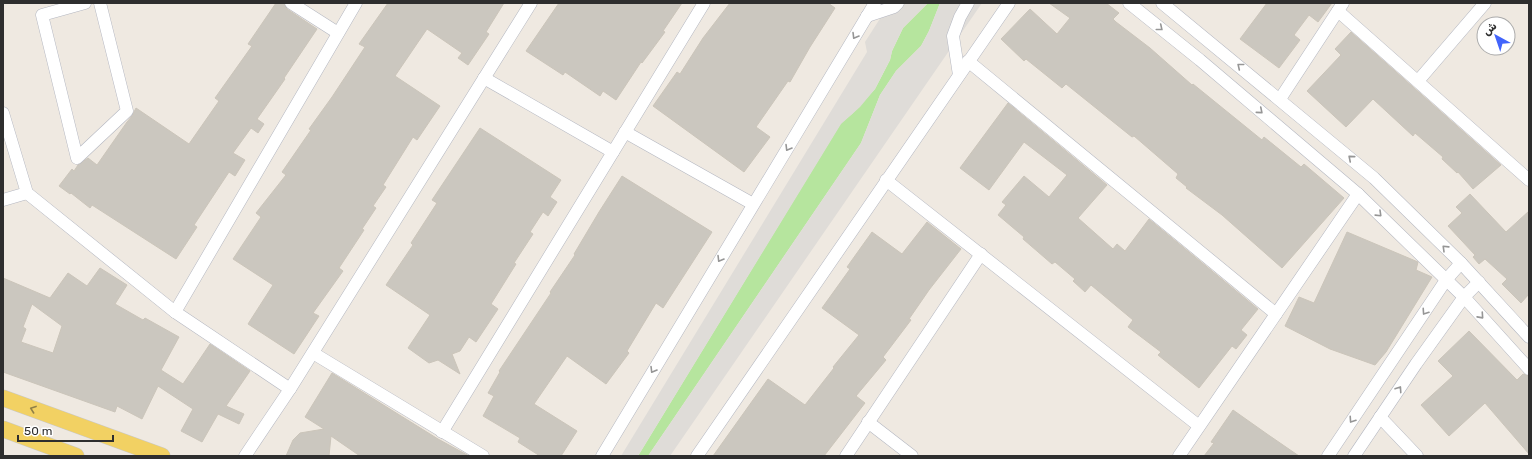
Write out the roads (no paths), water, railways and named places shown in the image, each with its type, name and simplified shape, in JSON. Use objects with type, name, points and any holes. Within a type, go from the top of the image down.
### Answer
[{"type":"main road","points":[[3,398],[162,456]]},
{"type":"main road","points":[[3,429],[71,455]]},
{"type":"street","points":[[85,3],[42,15],[77,158],[127,111],[100,3]]},
{"type":"street","points":[[291,3],[338,33]]},
{"type":"street","points":[[175,312],[356,3]]},
{"type":"street","points":[[245,456],[313,353],[531,3]]},
{"type":"street","points":[[442,432],[704,3]]},
{"type":"street","points":[[602,456],[875,3]]},
{"type":"street","points":[[867,16],[894,7],[898,3]]},
{"type":"street","points":[[959,74],[953,36],[960,17],[968,3]]},
{"type":"street","points":[[697,456],[1009,3]]},
{"type":"street","points":[[1129,3],[1200,60],[1358,194],[1464,297],[1529,369]]},
{"type":"street","points":[[1418,81],[1485,3]]},
{"type":"street","points":[[1169,5],[1374,178],[1461,263],[1529,338]]},
{"type":"street","points":[[1280,99],[1340,7],[1418,81],[1529,180]]},
{"type":"street","points":[[968,61],[1276,314]]},
{"type":"street","points":[[484,78],[613,152]]},
{"type":"street","points":[[3,114],[27,193],[175,312],[290,389]]},
{"type":"street","points":[[625,132],[753,204]]},
{"type":"street","points":[[886,180],[1199,426]]},
{"type":"street","points":[[3,200],[27,193]]},
{"type":"street","points":[[1179,456],[1358,194]]},
{"type":"street","points":[[846,456],[981,254]]},
{"type":"street","points":[[1328,456],[1446,280],[1461,263]]},
{"type":"street","points":[[1354,456],[1416,364],[1464,297],[1479,282]]},
{"type":"street","points":[[313,353],[483,456]]},
{"type":"street","points":[[1380,417],[1417,456]]},
{"type":"street","points":[[868,422],[912,456]]}]
